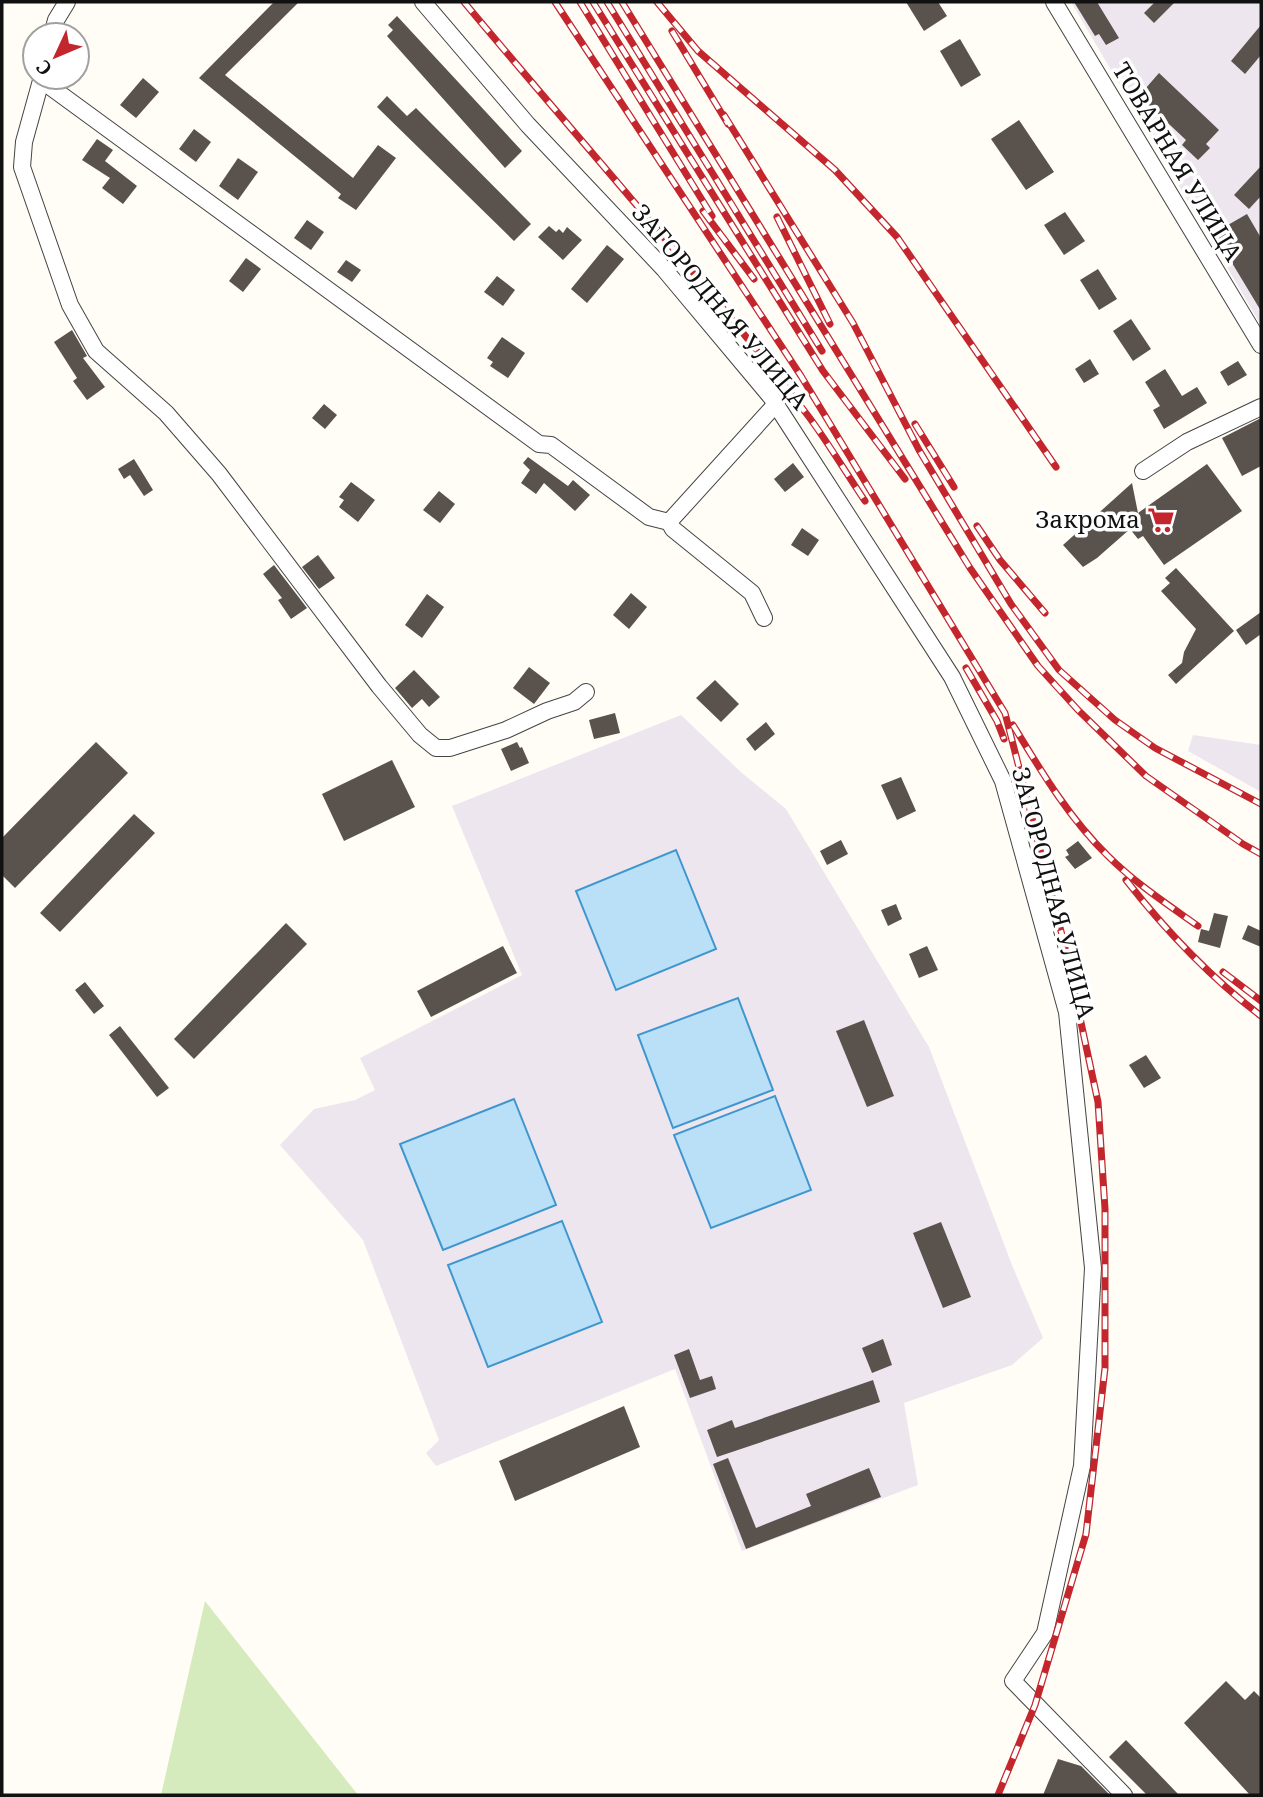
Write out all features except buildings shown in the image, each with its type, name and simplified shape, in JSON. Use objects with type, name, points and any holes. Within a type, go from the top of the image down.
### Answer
[{"type":"street","points":[[56,21],[67,2]]},
{"type":"street","name":"ЗАГОРОДНАЯ УЛИЦА","points":[[423,2],[528,125],[664,269],[776,404],[952,677],[1003,781],[1067,1012],[1093,1268],[1082,1466],[1045,1633],[1013,1681],[1124,1795]]},
{"type":"street","name":"ТОВАРНАЯ УЛИЦА","points":[[1055,2],[1261,345]]},
{"type":"street","points":[[38,91],[24,142],[22,167],[70,304],[96,351],[166,413],[219,474],[379,686],[420,735],[436,748],[450,748],[506,730],[574,702],[586,692]]},
{"type":"street","points":[[60,91],[539,444],[551,446],[649,517],[669,522],[673,529],[752,593],[764,618]]},
{"type":"street","points":[[669,522],[776,404]]},
{"type":"street","points":[[1143,471],[1187,442],[1261,407]]},
{"type":"shaded area","points":[[1071,2],[1261,2],[1261,325]]},
{"type":"shaded area","points":[[681,715],[742,773],[786,809],[929,1047],[1012,1265],[1043,1338],[1012,1365],[904,1403],[918,1485],[742,1551],[675,1369],[436,1466],[426,1453],[439,1440],[363,1240],[280,1145],[314,1109],[355,1100],[375,1090],[360,1058],[522,975],[452,806]]},
{"type":"shaded area","points":[[1193,735],[1261,745],[1261,792],[1188,751]]},
{"type":"green space","points":[[205,1601],[358,1795],[161,1795]]},
{"type":"water","points":[[676,850],[716,949],[616,990],[576,891]]},
{"type":"water","points":[[738,998],[773,1090],[673,1128],[638,1035]]},
{"type":"water","points":[[775,1096],[811,1190],[711,1228],[674,1135]]},
{"type":"water","points":[[514,1099],[556,1205],[443,1250],[400,1144]]},
{"type":"water","points":[[562,1221],[602,1322],[488,1367],[448,1265]]},
{"type":"railway","points":[[464,2],[768,364],[816,427],[865,501]]},
{"type":"railway","points":[[555,2],[801,376],[1005,713],[1064,943],[1098,1102],[1105,1209],[1105,1368],[1086,1534],[1035,1705],[998,1795]]},
{"type":"railway","points":[[580,2],[712,216]]},
{"type":"railway","points":[[593,2],[823,371],[905,479]]},
{"type":"railway","points":[[607,2],[822,351]]},
{"type":"railway","points":[[622,2],[970,568],[1038,666],[1078,710],[1146,776],[1261,854]]},
{"type":"railway","points":[[657,2],[698,51],[835,170],[897,237],[1056,467]]},
{"type":"railway","points":[[672,31],[728,124]]},
{"type":"railway","points":[[724,115],[853,323],[919,450],[1011,604],[1059,670],[1115,720],[1155,748],[1261,804]]},
{"type":"railway","points":[[703,211],[754,279]]},
{"type":"railway","points":[[777,217],[830,324]]},
{"type":"railway","points":[[915,424],[954,487]]},
{"type":"railway","points":[[977,526],[1000,560],[1045,613]]},
{"type":"railway","points":[[966,668],[997,721],[1004,739]]},
{"type":"railway","points":[[1013,725],[1056,794],[1094,841],[1129,875],[1198,926]]},
{"type":"railway","points":[[1126,880],[1189,953],[1261,1016]]},
{"type":"railway","points":[[1223,972],[1261,1001]]},
{"type":"place","name":"Закрома","points":[[1161,520]]}]
